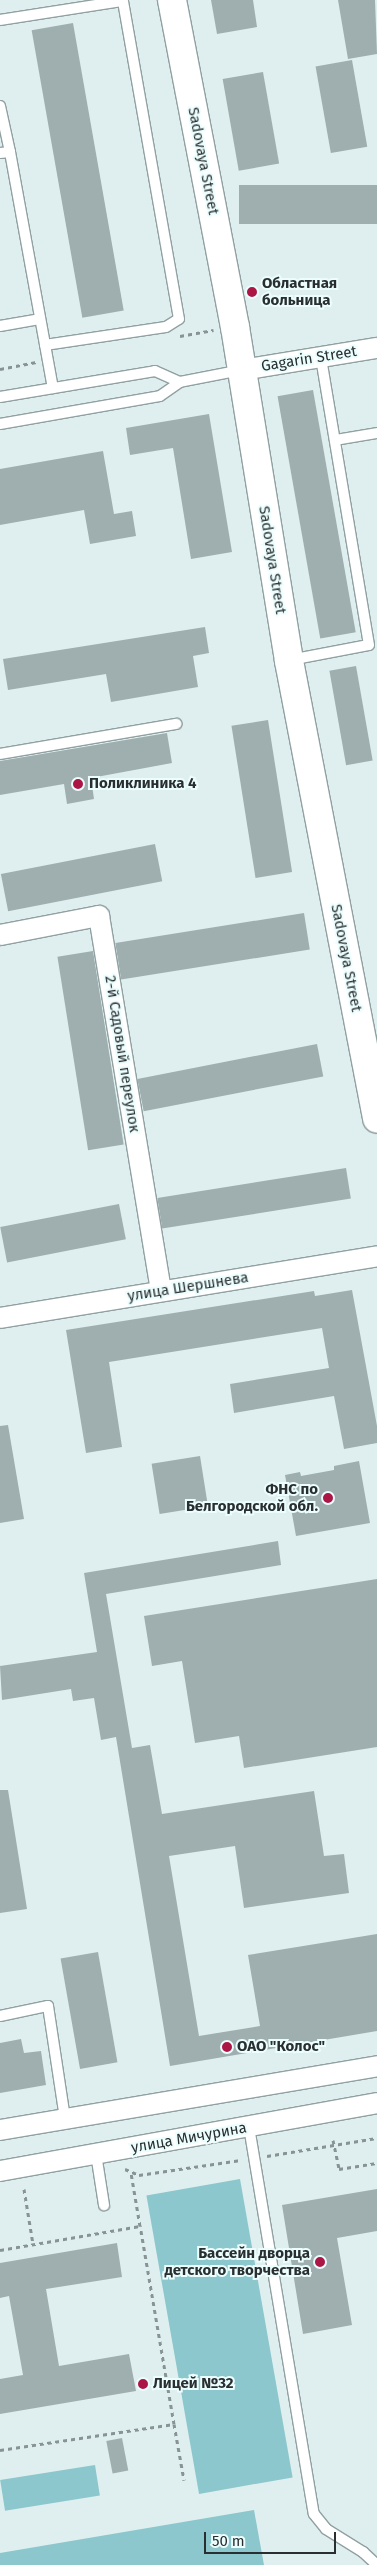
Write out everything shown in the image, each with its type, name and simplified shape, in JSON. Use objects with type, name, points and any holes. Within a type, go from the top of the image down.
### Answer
[{"type":"main road","name":"Sadovaya Street","points":[[172,0],[242,370],[289,661],[377,1119]]},
{"type":"street","name":"Gagarin Street","points":[[242,370],[377,348]]},
{"type":"street","name":"2-й Садовый переулок","points":[[0,935],[99,916],[161,1292]]},
{"type":"street","name":"улица Шершнева","points":[[0,1318],[377,1256]]},
{"type":"street","points":[[0,2130],[377,2066]]},
{"type":"street","name":"улица Мичурина","points":[[0,2171],[97,2164],[249,2127],[377,2103]]},
{"type":"lane","points":[[0,20],[122,0],[179,319],[166,327],[45,345]]},
{"type":"lane","points":[[0,106],[5,153],[45,345],[52,388]]},
{"type":"lane","points":[[0,326],[39,319]]},
{"type":"lane","points":[[289,661],[369,645],[321,357]]},
{"type":"lane","points":[[0,424],[160,396],[180,382],[242,370]]},
{"type":"lane","points":[[0,397],[154,371],[180,382]]},
{"type":"lane","points":[[335,440],[377,433]]},
{"type":"lane","points":[[0,754],[176,724]]},
{"type":"lane","points":[[0,2016],[48,2006],[65,2119]]},
{"type":"lane","points":[[249,2127],[252,2159],[314,2514],[326,2529],[363,2552],[377,2565]]},
{"type":"lane","points":[[97,2164],[104,2205]]},
{"type":"path","points":[[97,2164],[129,2169],[139,2175],[252,2159],[333,2143],[377,2138]]},
{"type":"path","points":[[333,2143],[339,2169],[377,2163]]},
{"type":"path","points":[[131,2173],[184,2480]]},
{"type":"path","points":[[18,2185],[27,2184]]},
{"type":"path","points":[[24,2190],[33,2244]]},
{"type":"path","points":[[0,2250],[140,2226]]},
{"type":"path","points":[[0,2450],[174,2424]]},
{"type":"shaded area","points":[[240,2179],[293,2477],[199,2494],[146,2195]]},
{"type":"shaded area","points":[[95,2465],[100,2496],[5,2511],[0,2480]]},
{"type":"shaded area","points":[[254,2510],[264,2565],[0,2565],[0,2553]]},
{"type":"building","points":[[211,0],[253,0],[257,27],[217,34]]},
{"type":"building","points":[[338,0],[375,0],[377,54],[348,59]]},
{"type":"building","points":[[73,23],[124,311],[82,318],[32,30]]},
{"type":"building","points":[[352,60],[367,147],[331,153],[316,66]]},
{"type":"building","points":[[263,72],[279,164],[239,171],[223,79]]},
{"type":"building","points":[[239,185],[377,185],[377,224],[239,224]]},
{"type":"building","points":[[313,390],[356,632],[320,639],[278,396]]},
{"type":"building","points":[[209,414],[232,552],[191,559],[173,448],[130,455],[126,428]]},
{"type":"building","points":[[103,451],[114,514],[132,511],[136,536],[90,544],[84,510],[0,525],[0,469]]},
{"type":"building","points":[[205,627],[209,653],[193,656],[198,687],[111,702],[106,674],[8,690],[3,659]]},
{"type":"building","points":[[356,666],[373,761],[346,765],[329,671]]},
{"type":"building","points":[[268,720],[292,872],[256,878],[231,726]]},
{"type":"building","points":[[167,733],[172,763],[91,778],[94,799],[67,804],[64,784],[0,795],[0,761]]},
{"type":"building","points":[[155,844],[162,881],[8,911],[1,874]]},
{"type":"building","points":[[304,913],[310,950],[121,979],[115,943]]},
{"type":"building","points":[[93,951],[124,1145],[88,1150],[57,957]]},
{"type":"building","points":[[317,1044],[323,1076],[144,1111],[137,1079]]},
{"type":"building","points":[[346,1168],[351,1199],[162,1228],[157,1198]]},
{"type":"building","points":[[119,1204],[126,1239],[7,1262],[0,1227]]},
{"type":"building","points":[[352,1290],[377,1426],[377,1443],[344,1449],[334,1396],[234,1413],[230,1384],[329,1368],[322,1328],[109,1362],[122,1447],[86,1453],[66,1330],[314,1291],[315,1296]]},
{"type":"building","points":[[8,1425],[24,1519],[0,1523],[0,1426]]},
{"type":"building","points":[[200,1456],[208,1506],[160,1514],[152,1464]]},
{"type":"building","name":"ФНС по Белгородской обл.","points":[[359,1461],[370,1523],[296,1536],[285,1475],[300,1472],[301,1476],[334,1470],[334,1466]]},
{"type":"building","points":[[278,1541],[281,1565],[106,1594],[132,1748],[150,1745],[162,1814],[314,1791],[324,1856],[344,1854],[349,1893],[244,1908],[235,1846],[169,1856],[199,2036],[260,2026],[248,1955],[377,1934],[377,2031],[170,2066],[116,1737],[101,1740],[94,1698],[73,1701],[71,1689],[2,1700],[0,1666],[97,1652],[84,1573]]},
{"type":"building","points":[[377,1579],[377,1747],[244,1768],[239,1736],[195,1743],[182,1661],[152,1666],[144,1616]]},
{"type":"building","points":[[0,1790],[8,1790],[27,1909],[0,1913]]},
{"type":"building","points":[[98,1952],[117,2062],[80,2069],[61,1959]]},
{"type":"building","points":[[21,2039],[24,2053],[41,2051],[46,2085],[0,2093],[0,2043]]},
{"type":"building","points":[[377,2189],[377,2231],[337,2238],[352,2325],[303,2334],[282,2205]]},
{"type":"building","points":[[117,2243],[122,2277],[46,2289],[59,2366],[129,2354],[136,2391],[0,2414],[0,2379],[23,2375],[9,2296],[0,2298],[0,2263]]},
{"type":"building","points":[[122,2438],[128,2470],[113,2473],[106,2441]]},
{"type":"place","name":"Областная больница","points":[[252,292]]},
{"type":"place","name":"Поликлиника 4","points":[[78,784]]},
{"type":"place","name":"ФНС по Белгородской обл.","points":[[328,1498]]},
{"type":"place","name":"ОАО \"Колос\"","points":[[227,2047]]},
{"type":"place","name":"Бассейн дворца детского творчества","points":[[320,2262]]},
{"type":"place","name":"Лицей №32","points":[[143,2384]]}]
